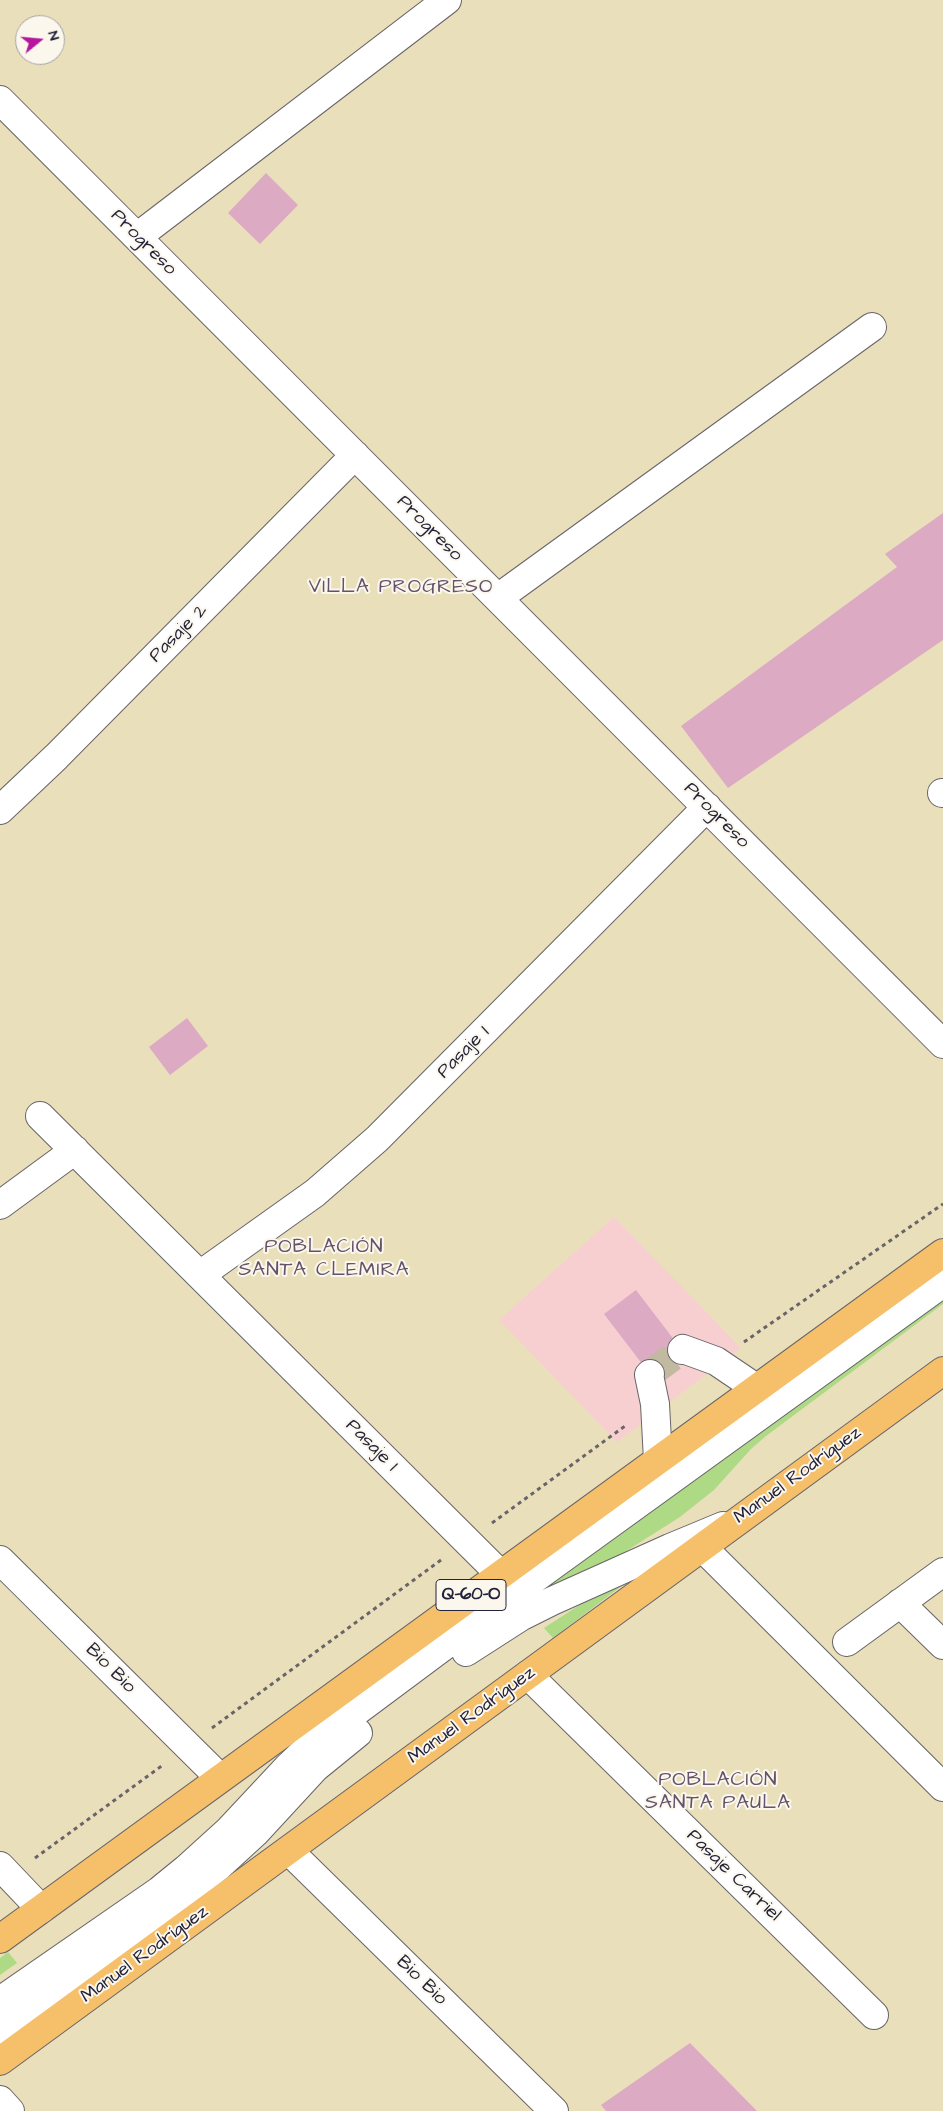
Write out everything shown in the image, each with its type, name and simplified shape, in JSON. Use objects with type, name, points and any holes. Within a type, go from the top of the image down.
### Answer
[{"type":"main road","name":"Q-60-O","points":[[0,1939],[943,1253]]},
{"type":"main road","name":"Manuel Rodríguez","points":[[0,2061],[737,1521],[941,1376]]},
{"type":"street","points":[[137,237],[447,0]]},
{"type":"street","name":"Progreso","points":[[0,100],[943,1044]]},
{"type":"street","points":[[498,598],[872,327]]},
{"type":"street","name":"Pasaje 2","points":[[0,810],[44,769],[355,455]]},
{"type":"street","name":"Pasaje 1","points":[[200,1275],[315,1193],[370,1146],[708,807]]},
{"type":"street","name":"Pasaje 1","points":[[40,1116],[500,1574]]},
{"type":"street","points":[[0,1205],[75,1150]]},
{"type":"street","points":[[0,2001],[151,1896],[186,1869],[229,1830],[287,1768],[327,1733],[538,1576],[943,1283]]},
{"type":"street","points":[[682,1350],[716,1361],[756,1388]]},
{"type":"street","points":[[650,1374],[655,1404],[658,1460]]},
{"type":"street","points":[[0,2030],[191,1890],[255,1833],[316,1768],[340,1747],[478,1644],[522,1616],[552,1601],[670,1548],[737,1521]]},
{"type":"street","points":[[702,1547],[943,1787]]},
{"type":"street","name":"Bio Bio","points":[[0,1560],[220,1778]]},
{"type":"street","points":[[848,1642],[943,1572]]},
{"type":"street","points":[[900,1603],[943,1645]]},
{"type":"street","name":"Pasaje Carriel","points":[[528,1675],[874,2015]]},
{"type":"street","name":"Bio Bio","points":[[289,1851],[554,2111]]},
{"type":"street","points":[[0,1866],[41,1909]]},
{"type":"street","points":[[0,2100],[10,2111]]},
{"type":"shaded area","points":[[614,1217],[741,1348],[617,1442],[499,1320]]},
{"type":"green space","points":[[943,1297],[943,1304],[766,1436],[751,1449],[714,1490],[680,1517],[601,1567],[521,1602]]},
{"type":"green space","points":[[623,1585],[553,1638],[544,1628],[581,1604]]},
{"type":"green space","points":[[8,1952],[17,1963],[0,1975],[0,1958]]},
{"type":"building","points":[[266,173],[298,205],[260,244],[228,213]]},
{"type":"building","points":[[943,513],[943,640],[728,788],[681,726],[897,567],[885,554]]},
{"type":"building","points":[[187,1018],[208,1046],[170,1075],[149,1047]]},
{"type":"building","points":[[636,1290],[688,1358],[656,1382],[604,1314]]},
{"type":"building","points":[[690,2043],[757,2111],[606,2111],[601,2105]]},
{"type":"tunnel","points":[[650,1374],[682,1350]]},
{"type":"district","name":"VILLA PROGRESO","points":[[401,588]]},
{"type":"district","name":"POBLACIÓN SANTA CLEMIRA","points":[[324,1260]]},
{"type":"district","name":"POBLACIÓN SANTA PAULA","points":[[718,1792]]}]
